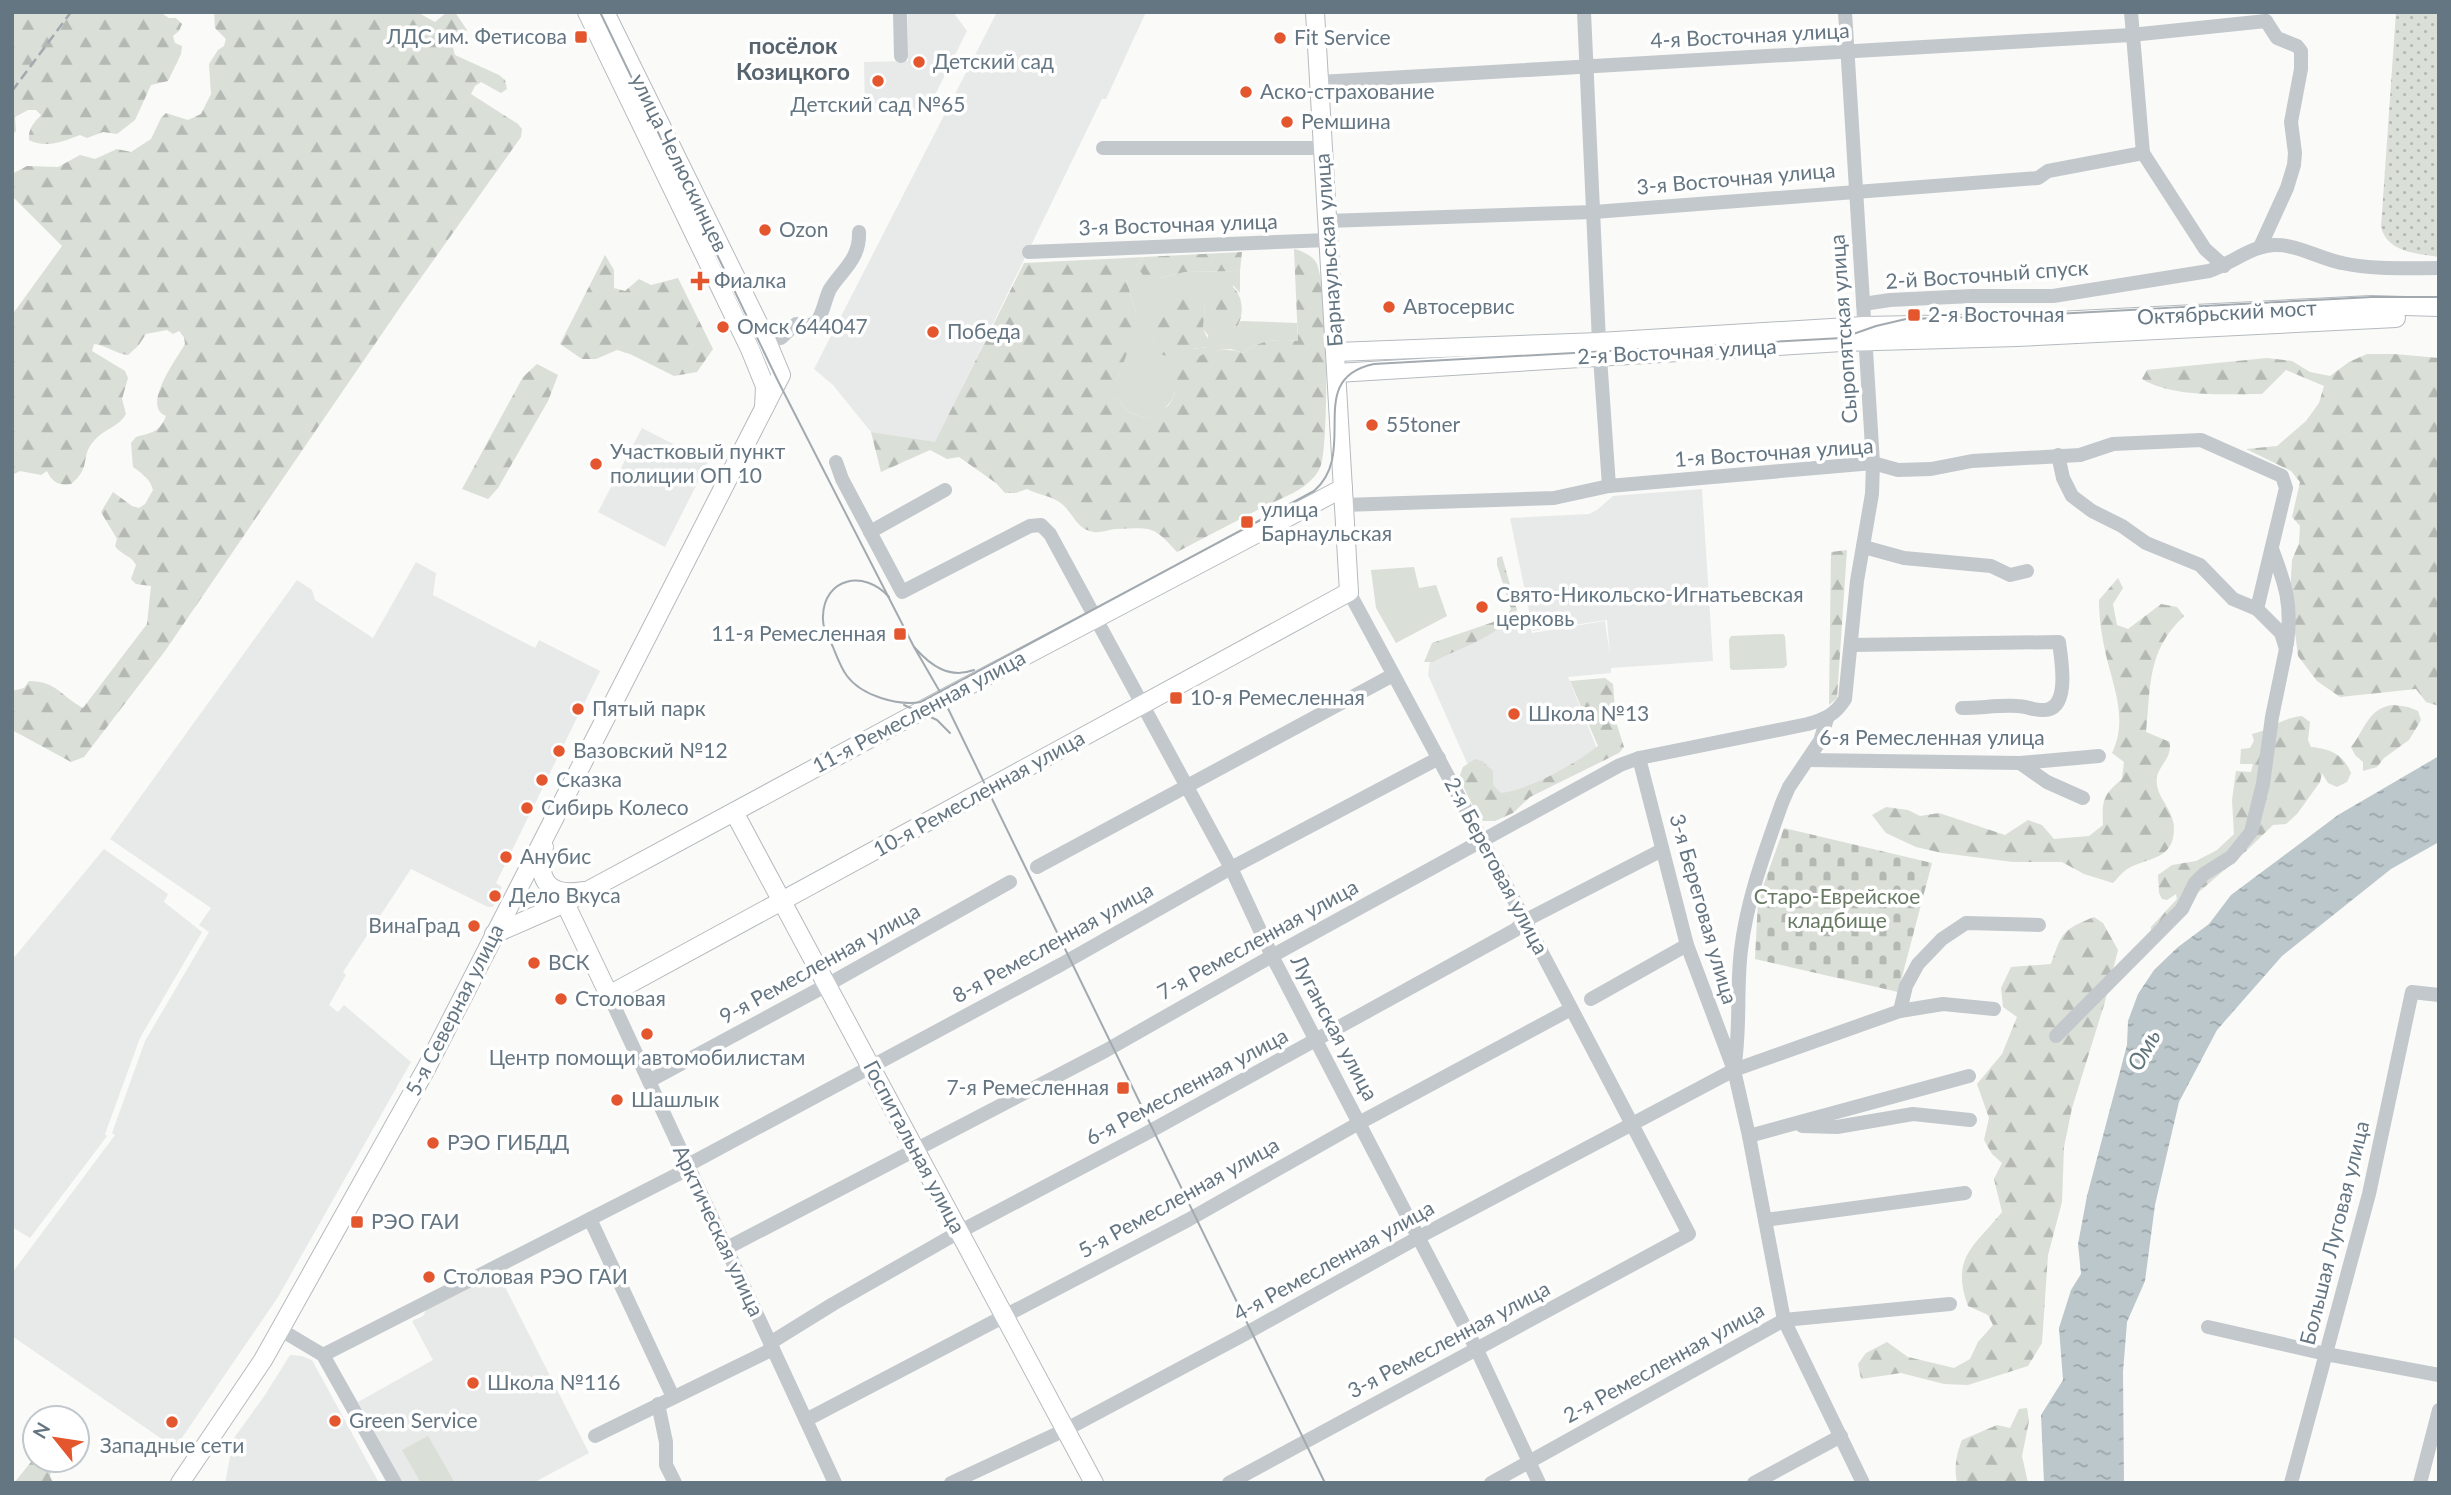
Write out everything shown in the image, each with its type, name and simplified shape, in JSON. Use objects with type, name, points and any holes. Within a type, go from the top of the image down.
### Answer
[{"type":"main road","name":"улица Челюскинцев","points":[[587,12],[711,249],[766,339],[781,375],[763,411]]},
{"type":"main road","name":"улица Челюскинцев","points":[[605,12],[711,249],[761,374],[765,386],[763,411]]},
{"type":"main road","name":"Барнаульская улица","points":[[1315,12],[1343,496]]},
{"type":"main road","name":"Октябрьский мост","points":[[2016,330],[2371,305],[2439,307]]},
{"type":"main road","name":"Октябрьский мост","points":[[2016,330],[2372,318],[2439,319]]},
{"type":"main road","name":"2-я Восточная улица","points":[[1337,373],[1600,350],[1865,334],[2016,330]]},
{"type":"main road","name":"2-я Восточная улица","points":[[1336,352],[1600,350]]},
{"type":"main road","name":"5-я Северная улица","points":[[180,1483],[281,1330],[427,1066],[763,411]]},
{"type":"main road","name":"2-я Береговая улица","points":[[1343,496],[1349,592]]},
{"type":"main road","name":"11-я Ремесленная улица","points":[[494,934],[565,903],[1096,618],[1343,496]]},
{"type":"main road","name":"10-я Ремесленная улица","points":[[609,995],[1349,592]]},
{"type":"main road","name":"Госпитальная улица","points":[[734,811],[1094,1483]]},
{"type":"main road","points":[[547,831],[540,868],[546,883],[556,891],[572,893],[590,890]]},
{"type":"main road","name":"Арктическая улица","points":[[565,903],[609,995]]},
{"type":"street","points":[[900,12],[901,56]]},
{"type":"street","points":[[1584,12],[1609,486]]},
{"type":"street","name":"Сыропятская улица","points":[[1827,719],[1839,709],[1845,699],[1857,581],[1872,494],[1873,463],[1845,12]]},
{"type":"street","points":[[2130,12],[2143,153],[2200,241],[2224,266]]},
{"type":"street","points":[[2260,247],[2287,188],[2294,165],[2291,122],[2301,69],[2301,51],[2298,46],[2277,38],[2267,17]]},
{"type":"street","name":"4-я Восточная улица","points":[[1319,82],[2131,35],[2267,17]]},
{"type":"street","points":[[1103,148],[1322,148]]},
{"type":"street","name":"3-я Восточная улица","points":[[1327,221],[1594,212],[2038,178],[2048,171],[2143,153]]},
{"type":"street","points":[[766,339],[781,338],[796,324],[807,326],[818,320],[831,288],[851,265],[857,253],[859,232]]},
{"type":"street","name":"3-я Восточная улица","points":[[1029,252],[1328,240]]},
{"type":"street","points":[[2260,247],[2277,245],[2340,263],[2374,269],[2439,268]]},
{"type":"street","name":"2-й Восточный спуск","points":[[1863,304],[1959,297],[2053,296],[2224,266],[2260,247]]},
{"type":"street","name":"1-я Восточная улица","points":[[1343,496],[1554,498],[1609,486],[1873,463],[1898,470],[1931,470],[1972,461],[2080,454],[2113,444],[2201,440],[2282,476],[2286,488],[2272,549]]},
{"type":"street","points":[[2058,455],[2063,478],[2072,496],[2091,511],[2122,526],[2146,543],[2200,565],[2233,599],[2257,609],[2281,632],[2286,649]]},
{"type":"street","points":[[836,462],[870,532],[945,490]]},
{"type":"street","name":"Луганская улица","points":[[870,532],[902,593],[1030,526],[1041,525],[1050,534],[1231,868],[1272,956],[1477,1350],[1539,1483]]},
{"type":"street","points":[[1864,547],[1904,558],[1991,566],[2010,575],[2027,571]]},
{"type":"street","points":[[2257,609],[2272,549]]},
{"type":"street","points":[[2056,1037],[2182,909],[2195,883],[2231,857],[2251,832],[2263,784],[2289,622],[2286,587],[2272,549]]},
{"type":"street","name":"2-я Береговая улица","points":[[1349,592],[1526,920],[1689,1234]]},
{"type":"street","points":[[1851,645],[2059,642],[2063,682],[2058,701],[2053,707],[2045,711],[2017,706],[1962,708]]},
{"type":"street","points":[[1037,867],[1393,675]]},
{"type":"street","name":"7-я Ремесленная улица","points":[[727,1248],[1105,1051],[1482,839],[1620,765],[1639,758],[1827,719]]},
{"type":"street","name":"3-я Береговая улица","points":[[1734,1069],[1739,1042],[1741,951],[1745,920],[1782,803],[1789,787],[1820,741],[1827,719]]},
{"type":"street","name":"6-я Ремесленная улица","points":[[1808,760],[2020,763],[2099,756]]},
{"type":"street","name":"8-я Ремесленная улица","points":[[323,1355],[590,1219],[1062,964],[1231,868],[1439,758]]},
{"type":"street","name":"3-я Береговая улица","points":[[1639,758],[1687,945],[1734,1069],[1765,1220]]},
{"type":"street","points":[[2020,763],[2047,782],[2083,798]]},
{"type":"street","name":"6-я Ремесленная улица","points":[[595,1436],[771,1346],[833,1304],[959,1232],[1317,1040],[1515,930],[1526,920],[1662,850]]},
{"type":"street","name":"9-я Ремесленная улица","points":[[649,1081],[1010,882]]},
{"type":"street","points":[[1900,1011],[1906,986],[1918,964],[1942,939],[1966,923],[2039,925]]},
{"type":"street","points":[[1591,999],[1687,945]]},
{"type":"street","name":"Большая Луговая улица","points":[[2291,1483],[2369,1194],[2412,992],[2439,995]]},
{"type":"street","name":"Арктическая улица","points":[[609,995],[835,1483]]},
{"type":"street","name":"4-я Ремесленная улица","points":[[951,1483],[1065,1430],[1734,1069],[1900,1011],[1943,1004],[1994,1009]]},
{"type":"street","name":"5-я Ремесленная улица","points":[[806,1420],[1188,1220],[1359,1123],[1570,1009]]},
{"type":"street","points":[[1749,1136],[1969,1076]]},
{"type":"street","points":[[1786,1126],[1837,1127],[1913,1114],[1970,1120]]},
{"type":"street","points":[[1863,1483],[1784,1320],[1765,1220],[1965,1193]]},
{"type":"street","points":[[590,1219],[673,1397]]},
{"type":"street","name":"3-я Ремесленная улица","points":[[1229,1483],[1689,1234]]},
{"type":"street","name":"2-я Ремесленная улица","points":[[1491,1483],[1784,1320],[1950,1304]]},
{"type":"street","points":[[2208,1327],[2326,1354],[2439,1375]]},
{"type":"street","points":[[281,1330],[323,1355],[395,1483]]},
{"type":"street","points":[[658,1404],[666,1442],[666,1465],[675,1483]]},
{"type":"street","points":[[2420,1483],[2439,1410]]},
{"type":"street","points":[[1754,1483],[1841,1436]]},
{"type":"shaded area","name":"Детский сад","points":[[908,12],[953,12],[967,31],[927,111],[865,110],[864,62],[908,61]]},
{"type":"shaded area","points":[[997,12],[1146,12],[1106,99],[1102,99],[935,443],[871,432],[833,385],[814,369]]},
{"type":"shaded area","points":[[642,428],[708,462],[665,547],[598,512]]},
{"type":"shaded area","points":[[1702,489],[1713,661],[1611,668],[1611,673],[1568,677],[1598,751],[1491,817],[1428,675],[1430,660],[1517,619],[1529,620],[1532,633],[1605,621],[1610,655],[1607,620],[1533,631],[1510,518],[1589,514],[1613,496]]},
{"type":"shaded area","points":[[416,562],[436,573],[433,595],[535,648],[539,640],[600,671],[496,883],[502,887],[493,907],[488,907],[411,869],[343,972],[346,975],[329,1005],[338,1012],[344,1005],[411,1062],[278,1297],[175,1448],[12,1336],[12,1273],[115,1135],[112,1133],[145,1041],[209,932],[199,925],[211,908],[110,839],[297,580],[312,590],[315,600],[373,638]]},
{"type":"shaded area","points":[[104,849],[168,894],[164,902],[202,932],[140,1038],[105,1134],[107,1136],[30,1238],[12,1227],[12,960]]},
{"type":"shaded area","name":"Школа №116","points":[[494,1274],[500,1277],[589,1453],[533,1483],[403,1483],[358,1402],[433,1360],[412,1321],[423,1316],[427,1308]]},
{"type":"shaded area","points":[[290,1355],[312,1360],[379,1483],[225,1483],[232,1447],[229,1445]]},
{"type":"green space","points":[[12,12],[160,12],[169,18],[176,18],[182,24],[173,36],[175,43],[182,46],[181,54],[168,81],[151,85],[135,120],[117,134],[103,132],[87,138],[80,135],[55,143],[35,143],[29,140],[29,132],[41,115],[36,110],[28,110],[15,117],[16,131],[12,135]]},
{"type":"green space","points":[[214,12],[417,12],[435,22],[447,12],[455,12],[467,30],[453,48],[455,55],[499,75],[505,80],[507,89],[501,93],[481,82],[471,94],[518,124],[522,129],[521,137],[403,303],[165,651],[84,757],[71,762],[12,730],[12,691],[24,688],[29,681],[38,682],[52,686],[83,708],[147,624],[151,586],[136,584],[131,579],[136,565],[115,546],[117,539],[101,512],[113,492],[139,508],[145,504],[153,490],[146,477],[133,467],[131,443],[136,437],[154,431],[164,421],[166,416],[159,411],[157,403],[159,393],[168,371],[185,344],[179,331],[173,334],[167,330],[146,334],[128,355],[94,344],[92,351],[125,371],[128,378],[122,399],[126,414],[89,447],[84,467],[71,484],[56,482],[47,471],[41,475],[20,471],[12,475],[12,315],[62,246],[12,196],[12,174],[27,166],[58,167],[80,155],[95,159],[117,149],[131,152],[151,139],[166,113],[188,120],[201,114],[211,94],[209,64],[224,46],[226,39],[215,28]]},
{"type":"green space","points":[[2396,12],[2439,12],[2439,257],[2412,253],[2396,247],[2385,236],[2381,227]]},
{"type":"green space","points":[[1294,249],[1316,262],[1320,276],[1325,329],[1326,395],[1321,465],[1308,483],[1292,494],[1177,552],[1162,536],[1144,528],[1096,532],[1083,528],[1058,501],[1027,489],[1005,493],[996,483],[959,457],[947,459],[930,450],[881,472],[871,432],[935,442],[1024,263],[1126,258],[1126,279],[1136,313],[1135,332],[1116,383],[1116,397],[1128,411],[1144,418],[1165,409],[1175,393],[1175,377],[1197,357],[1224,350],[1243,353],[1269,341],[1298,341]]},
{"type":"green space","points":[[1242,252],[1240,271],[1185,272],[1150,278],[1143,275],[1136,266],[1144,257]]},
{"type":"green space","points":[[605,255],[614,270],[614,288],[625,291],[639,279],[651,285],[678,278],[713,349],[697,372],[674,376],[617,350],[596,359],[582,359],[560,344]]},
{"type":"green space","points":[[1144,257],[1136,266],[1159,278],[1185,272],[1240,271],[1240,293],[1233,285],[1234,327],[1241,321],[1297,323],[1298,341],[1269,341],[1243,353],[1231,349],[1218,350],[1176,389],[1172,400],[1161,413],[1144,418],[1128,411],[1116,397],[1116,383],[1130,344],[1136,313],[1126,279],[1126,258]],"holes":[[[1205,302],[1203,329],[1208,335],[1207,347],[1192,349],[1154,343],[1153,332]]]},
{"type":"green space","points":[[1226,283],[1236,290],[1241,302],[1240,321],[1237,326],[1222,327],[1215,314],[1218,287]]},
{"type":"green space","points":[[1201,297],[1205,303],[1203,329],[1210,343],[1207,347],[1192,349],[1176,358],[1159,354],[1151,326],[1161,300]]},
{"type":"green space","points":[[2367,354],[2439,358],[2439,706],[2426,702],[2416,689],[2340,697],[2317,681],[2298,656],[2290,593],[2292,560],[2299,543],[2300,526],[2292,517],[2300,482],[2291,471],[2246,449],[2277,446],[2306,421],[2319,403],[2324,386],[2286,370],[2262,394],[2185,392],[2142,379],[2147,370],[2267,358],[2292,361],[2310,372],[2330,376],[2349,362]]},
{"type":"green space","points":[[537,364],[558,375],[548,401],[498,488],[488,499],[462,489],[523,377]]},
{"type":"green space","points":[[1847,550],[1837,698],[1829,705],[1831,552]]},
{"type":"green space","points":[[1502,556],[1517,610],[1490,635],[1433,662],[1424,662],[1432,643],[1505,618],[1511,609],[1497,565],[1497,558]]},
{"type":"green space","points":[[1414,567],[1419,588],[1436,585],[1447,616],[1396,643],[1376,608],[1371,570]]},
{"type":"green space","points":[[2118,578],[2123,588],[2113,604],[2117,625],[2128,629],[2161,604],[2177,607],[2184,616],[2163,642],[2157,655],[2150,683],[2146,732],[2170,742],[2169,754],[2157,777],[2158,790],[2171,815],[2174,828],[2170,846],[2165,852],[2127,869],[2113,883],[2084,874],[2062,862],[2013,862],[1942,853],[1916,847],[1886,833],[1872,815],[1886,807],[1908,810],[1920,816],[1939,813],[2005,835],[2028,820],[2042,825],[2054,839],[2089,836],[2103,825],[2105,799],[2122,779],[2124,762],[2112,753],[2119,729],[2118,704],[2102,635],[2099,600]]},
{"type":"green space","points":[[1783,634],[1787,665],[1784,668],[1730,668],[1731,636]]},
{"type":"green space","points":[[1605,678],[1613,684],[1616,722],[1624,747],[1619,753],[1530,797],[1513,813],[1495,821],[1483,821],[1459,778],[1463,767],[1475,759],[1482,761],[1493,771],[1493,785],[1501,793],[1538,782],[1578,760],[1598,746],[1570,681]]},
{"type":"green space","points":[[2394,705],[2418,711],[2421,720],[2409,740],[2384,758],[2377,767],[2363,771],[2363,762],[2351,747],[2368,720],[2378,710]]},
{"type":"green space","points":[[2302,716],[2310,722],[2308,740],[2311,747],[2325,749],[2340,757],[2351,773],[2347,782],[2337,787],[2328,783],[2322,773],[2320,782],[2297,814],[2286,824],[2273,825],[2151,933],[2151,927],[2177,899],[2176,894],[2167,900],[2162,899],[2158,875],[2172,865],[2196,861],[2217,850],[2234,834],[2232,800],[2236,771],[2251,772],[2253,764],[2240,764],[2241,749],[2250,748],[2254,741],[2252,734]]},
{"type":"green space","name":"Старо-Еврейское кладбище","points":[[1784,828],[1932,863],[1898,992],[1755,959],[1758,900]]},
{"type":"green space","points":[[2094,917],[2103,923],[2118,950],[2072,1108],[2064,1147],[2062,1202],[2048,1255],[2042,1343],[2028,1366],[1968,1385],[1944,1384],[1901,1373],[1861,1379],[1858,1364],[1866,1353],[1887,1342],[1908,1357],[1954,1368],[1970,1359],[1978,1342],[1993,1325],[1988,1315],[1968,1306],[1962,1275],[1968,1253],[2002,1212],[1994,1179],[2002,1163],[1992,1154],[1984,1140],[1989,1118],[1977,1084],[2002,1054],[2017,1017],[2003,1007],[2001,988],[2011,967],[2051,964],[2065,933],[2075,925]]},
{"type":"green space","points":[[2027,1408],[2029,1421],[2022,1456],[2028,1483],[1957,1483],[1956,1461],[1962,1440],[1997,1425],[2010,1428],[2019,1409]]},
{"type":"green space","points":[[428,1436],[455,1483],[421,1483],[402,1450]]},
{"type":"green space","points":[[21,1474],[50,1474],[53,1483],[14,1483]]},
{"type":"water","name":"Омь","points":[[2439,756],[2439,842],[2391,869],[2282,956],[2217,1030],[2179,1102],[2155,1205],[2145,1281],[2127,1322],[2123,1372],[2124,1483],[2044,1483],[2041,1415],[2063,1380],[2059,1328],[2071,1290],[2081,1274],[2078,1244],[2087,1196],[2127,1045],[2128,1021],[2138,994],[2154,970],[2178,947],[2209,924],[2231,895],[2338,815]]},
{"type":"tram line","points":[[600,12],[778,381],[914,647],[940,692],[1325,1483]]},
{"type":"tram line","points":[[889,597],[868,583],[857,581],[838,586],[830,593],[825,603],[824,628],[843,670],[854,683],[871,694],[891,701],[921,702],[1314,491],[1327,475],[1333,456],[1336,400],[1341,385],[1353,372],[1374,364],[1842,338],[1906,319],[2016,316],[2372,297],[2439,297]]},
{"type":"tram line","points":[[914,647],[941,669],[956,673],[974,670]]},
{"type":"tram line","points":[[904,705],[937,720],[950,733]]},
{"type":"railway","points":[[12,91],[71,12]]},
{"type":"place","name":"ЛДС им. Фетисова","points":[[581,37]]},
{"type":"place","name":"Fit Service","points":[[1280,38]]},
{"type":"place","name":"Детский сад","points":[[919,62]]},
{"type":"place","name":"Детский сад №65","points":[[878,81]]},
{"type":"place","name":"Аско-страхование","points":[[1246,92]]},
{"type":"place","name":"Ремшина","points":[[1287,122]]},
{"type":"place","name":"Ozon","points":[[765,230]]},
{"type":"place","name":"Фиалка","points":[[700,281]]},
{"type":"place","name":"Автосервис","points":[[1389,307]]},
{"type":"place","name":"2-я Восточная","points":[[1914,315]]},
{"type":"place","name":"Омск 644047","points":[[723,327]]},
{"type":"place","name":"Победа","points":[[933,332]]},
{"type":"place","name":"55toner","points":[[1372,425]]},
{"type":"place","name":"Участковый пункт полиции ОП 10","points":[[596,464]]},
{"type":"place","name":"улица Барнаульская","points":[[1247,522]]},
{"type":"place","name":"Свято-Никольско-Игнатьевская церковь","points":[[1482,607]]},
{"type":"place","name":"11-я Ремесленная","points":[[900,634]]},
{"type":"place","name":"10-я Ремесленная","points":[[1176,698]]},
{"type":"place","name":"Пятый парк","points":[[578,709]]},
{"type":"place","name":"Школа №13","points":[[1514,714]]},
{"type":"place","name":"Вазовский №12","points":[[559,751]]},
{"type":"place","name":"Сказка","points":[[542,780]]},
{"type":"place","name":"Сибирь Колесо","points":[[527,808]]},
{"type":"place","name":"Анубис","points":[[506,857]]},
{"type":"place","name":"Дело Вкуса","points":[[495,896]]},
{"type":"place","name":"ВинаГрад","points":[[474,926]]},
{"type":"place","name":"ВСК","points":[[534,963]]},
{"type":"place","name":"Столовая","points":[[561,999]]},
{"type":"place","name":"Центр помощи автомобилистам","points":[[647,1034]]},
{"type":"place","name":"7-я Ремесленная","points":[[1123,1088]]},
{"type":"place","name":"Шашлык","points":[[617,1100]]},
{"type":"place","name":"РЭО ГИБДД","points":[[433,1143]]},
{"type":"place","name":"РЭО ГАИ","points":[[357,1222]]},
{"type":"place","name":"Столовая РЭО ГАИ","points":[[429,1277]]},
{"type":"place","name":"Школа №116","points":[[473,1383]]},
{"type":"place","name":"Green Service","points":[[335,1421]]},
{"type":"place","name":"Западные сети","points":[[172,1422]]},
{"type":"district","name":"посёлок Козицкого","points":[[793,59]]}]
